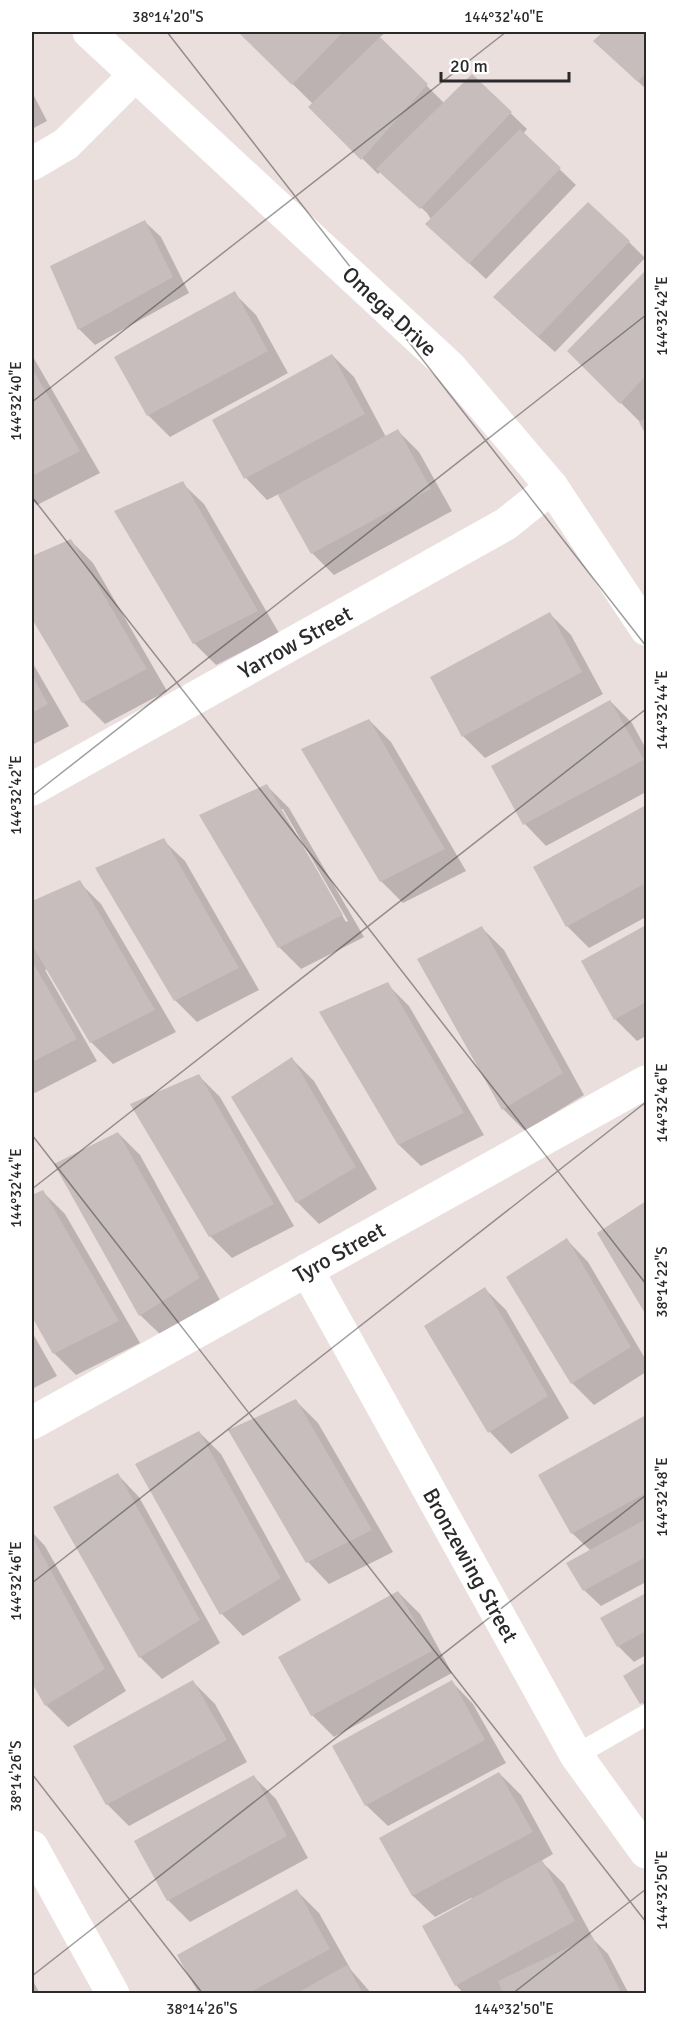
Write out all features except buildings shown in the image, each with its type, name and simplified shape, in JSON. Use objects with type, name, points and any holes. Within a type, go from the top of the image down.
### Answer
[{"type":"street","name":"Omega Drive","points":[[89,32],[450,367],[552,487],[646,629]]},
{"type":"street","points":[[32,164],[66,144],[135,75]]},
{"type":"street","name":"Yarrow Street","points":[[32,789],[506,524],[552,487]]},
{"type":"street","name":"Tyro Street","points":[[32,1422],[646,1082]]},
{"type":"street","name":"Bronzewing Street","points":[[307,1270],[576,1755],[646,1852]]},
{"type":"street","points":[[32,1847],[113,1994]]},
{"type":"lane","points":[[576,1755],[646,1715]]}]
